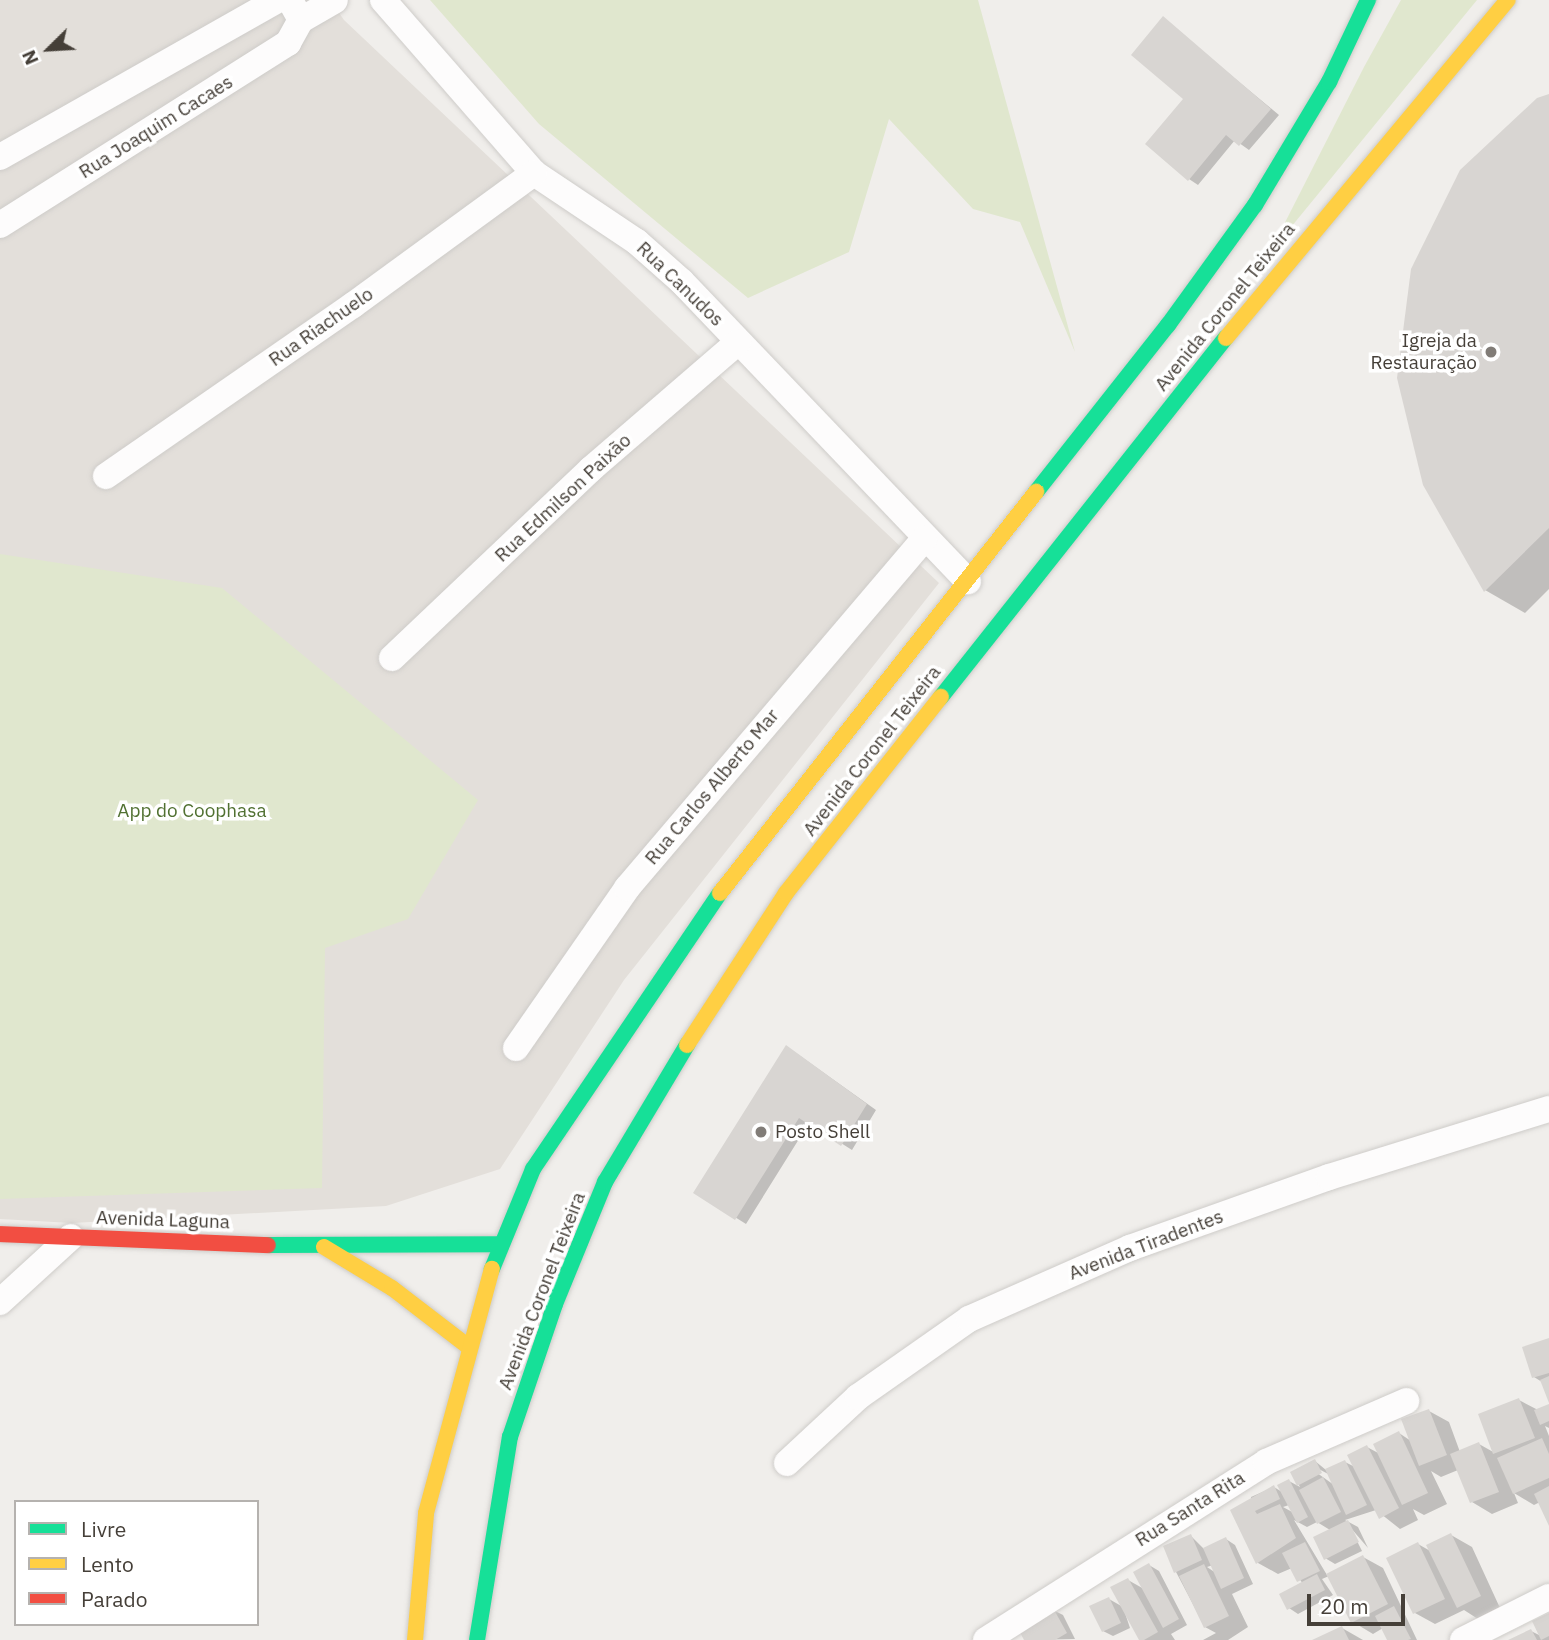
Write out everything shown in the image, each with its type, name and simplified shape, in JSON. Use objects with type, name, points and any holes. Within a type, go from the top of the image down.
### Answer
[{"type":"main road","name":"Avenida Coronel Teixeira","points":[[415,1640],[426,1513],[468,1347],[499,1244],[533,1169],[566,1116],[725,885],[1168,325],[1255,205],[1329,82],[1368,0]]},
{"type":"main road","name":"Avenida Coronel Teixeira","points":[[477,1640],[510,1437],[555,1304],[605,1182],[694,1033],[786,893],[1311,234],[1508,0]]},
{"type":"main road","name":"Avenida Laguna","points":[[0,1234],[324,1247],[499,1244]]},
{"type":"main road","name":"Avenida Laguna","points":[[324,1247],[403,1296],[468,1347]]},
{"type":"street","points":[[0,157],[278,0]]},
{"type":"street","name":"Rua Joaquim Cacaes","points":[[0,225],[288,43],[296,10],[335,0]]},
{"type":"street","name":"Rua Canudos","points":[[383,0],[534,173],[637,242],[682,282],[968,581]]},
{"type":"street","name":"Rua Riachuelo","points":[[106,476],[353,305],[534,173]]},
{"type":"street","name":"Rua Edmilson Paixão","points":[[392,658],[591,469],[738,342]]},
{"type":"street","name":"Rua Carlos Alberto Mar","points":[[516,1048],[627,888],[925,539]]},
{"type":"street","name":"Avenida Tiradentes","points":[[787,1463],[858,1396],[969,1319],[1130,1248],[1329,1177],[1549,1109]]},
{"type":"street","points":[[0,1302],[71,1237]]},
{"type":"street","name":"Rua Santa Rita","points":[[986,1640],[1266,1462],[1406,1401]]},
{"type":"street","points":[[1463,1640],[1549,1597]]},
{"type":"shaded area","points":[[0,0],[330,0],[344,20],[939,583],[624,980],[500,1169],[386,1206],[72,1223],[0,1219]]},
{"type":"green space","points":[[430,0],[978,0],[1075,352],[1020,222],[973,209],[889,119],[849,252],[748,298],[539,124]]},
{"type":"green space","points":[[1401,0],[1477,0],[1269,254],[1364,67]]},
{"type":"green space","name":"App do Coophasa","points":[[0,554],[222,588],[478,800],[408,919],[325,948],[322,1188],[0,1199]]},
{"type":"building","points":[[1163,16],[1271,109],[1239,146],[1226,135],[1188,181],[1145,144],[1183,99],[1131,55]]},
{"type":"building","points":[[1549,94],[1549,528],[1484,592],[1423,485],[1397,378],[1411,269],[1460,170],[1537,98]]},
{"type":"building","name":"Posto Shell","points":[[786,1045],[867,1104],[841,1146],[799,1118],[735,1220],[693,1193]]},
{"type":"building","points":[[1549,1338],[1549,1373],[1532,1378],[1522,1347]]},
{"type":"building","points":[[1549,1376],[1549,1403],[1540,1380]]},
{"type":"building","points":[[1519,1398],[1535,1438],[1493,1454],[1478,1414]]},
{"type":"building","points":[[1549,1404],[1549,1421],[1540,1425],[1534,1410]]},
{"type":"building","points":[[1429,1409],[1447,1455],[1419,1466],[1401,1419]]},
{"type":"building","points":[[1399,1431],[1428,1493],[1402,1505],[1373,1444]]},
{"type":"building","points":[[1542,1438],[1549,1454],[1549,1478],[1513,1494],[1497,1458]]},
{"type":"building","points":[[1479,1442],[1499,1492],[1470,1503],[1450,1454]]},
{"type":"building","points":[[1367,1445],[1399,1508],[1379,1519],[1347,1455]]},
{"type":"building","points":[[1315,1459],[1322,1473],[1297,1486],[1290,1472]]},
{"type":"building","points":[[1345,1460],[1367,1505],[1346,1515],[1325,1469]]},
{"type":"building","points":[[1323,1477],[1341,1512],[1317,1524],[1299,1490]]},
{"type":"building","points":[[1289,1479],[1308,1517],[1297,1523],[1277,1485]]},
{"type":"building","points":[[1274,1485],[1280,1499],[1255,1511],[1257,1514],[1280,1504],[1296,1538],[1256,1564],[1230,1510]]},
{"type":"building","points":[[1549,1486],[1549,1526],[1534,1494]]},
{"type":"building","points":[[1348,1520],[1359,1542],[1324,1560],[1313,1537]]},
{"type":"building","points":[[1451,1533],[1481,1596],[1457,1608],[1426,1545]]},
{"type":"building","points":[[1191,1534],[1202,1560],[1174,1573],[1163,1546]]},
{"type":"building","points":[[1226,1537],[1244,1578],[1221,1589],[1203,1548]]},
{"type":"building","points":[[1305,1542],[1320,1571],[1297,1582],[1282,1553]]},
{"type":"building","points":[[1418,1542],[1445,1599],[1413,1614],[1386,1558]]},
{"type":"building","points":[[1363,1555],[1388,1604],[1351,1623],[1326,1574]]},
{"type":"building","points":[[1149,1563],[1179,1619],[1163,1628],[1133,1572]]},
{"type":"building","points":[[1204,1564],[1229,1616],[1204,1628],[1179,1576]]},
{"type":"building","points":[[1317,1574],[1325,1590],[1287,1610],[1279,1594]]},
{"type":"building","points":[[1128,1578],[1158,1632],[1144,1640],[1139,1640],[1110,1587]]},
{"type":"building","points":[[1109,1597],[1121,1623],[1102,1632],[1089,1606]]},
{"type":"building","points":[[1394,1606],[1411,1639],[1387,1640],[1375,1616]]},
{"type":"building","points":[[1053,1608],[1067,1633],[1055,1640],[1024,1640],[1017,1627]]},
{"type":"building","points":[[1549,1613],[1549,1636],[1541,1640],[1532,1621]]},
{"type":"building","points":[[1342,1626],[1349,1640],[1312,1640]]},
{"type":"building","points":[[1531,1629],[1537,1640],[1508,1640]]},
{"type":"traffic: fast","points":[[1036,492],[1168,325],[1255,205],[1329,82],[1368,0]]},
{"type":"traffic: fast","points":[[941,697],[1226,338]]},
{"type":"traffic: fast","points":[[492,1269],[533,1169],[720,893]]},
{"type":"traffic: fast","points":[[477,1640],[510,1437],[555,1304],[605,1182],[687,1045]]},
{"type":"traffic: fast","points":[[268,1245],[499,1244]]},
{"type":"traffic: slow","points":[[1226,338],[1508,0]]},
{"type":"traffic: slow","points":[[720,893],[1036,492]]},
{"type":"traffic: slow","points":[[687,1045],[786,893],[941,697]]},
{"type":"traffic: slow","points":[[324,1247],[392,1288],[469,1347]]},
{"type":"traffic: slow","points":[[415,1640],[426,1513],[492,1269]]},
{"type":"traffic: jam","points":[[0,1234],[268,1245]]},
{"type":"place","name":"Igreja da Restauração","points":[[1491,352]]},
{"type":"place","name":"Posto Shell","points":[[761,1132]]}]
